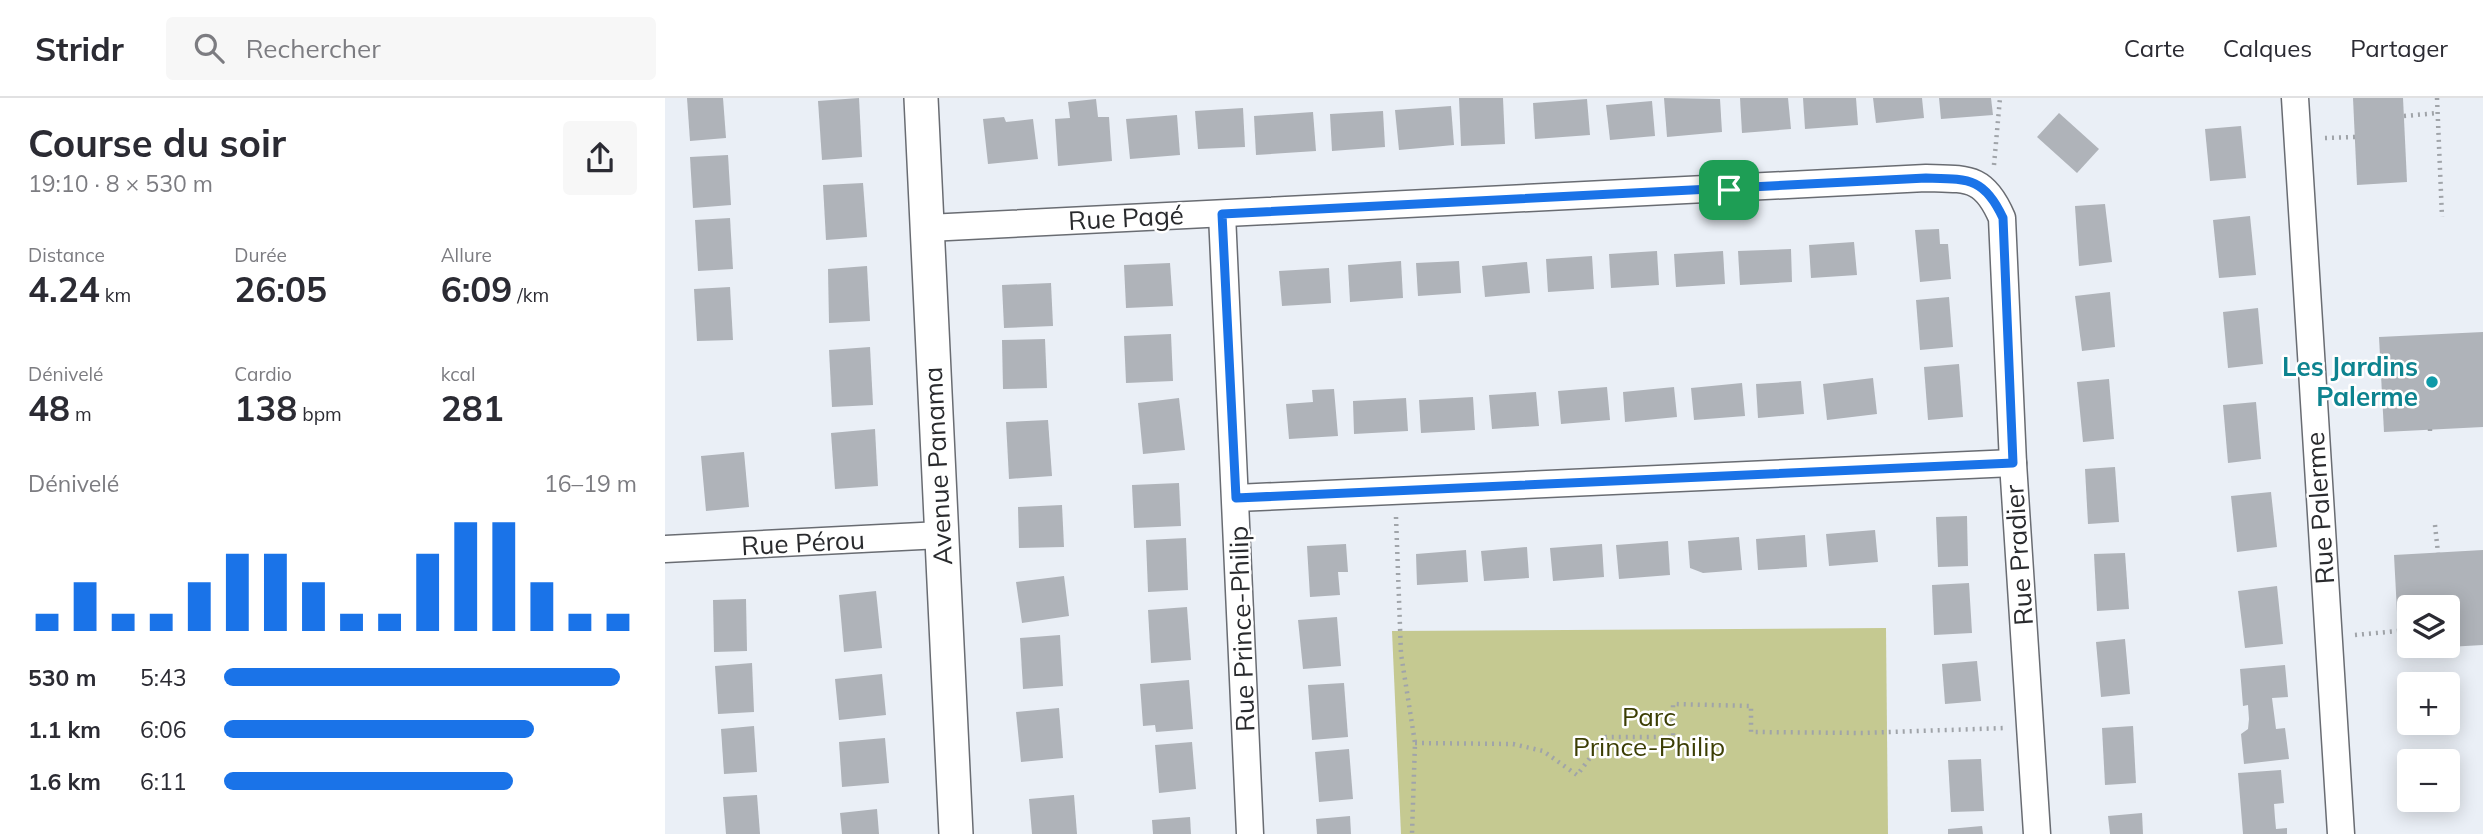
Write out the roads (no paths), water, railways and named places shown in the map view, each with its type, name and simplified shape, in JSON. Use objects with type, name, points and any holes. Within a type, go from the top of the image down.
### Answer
[{"type":"street","name":"Avenue Panama","points":[[921,98],[956,834]]},
{"type":"street","name":"Rue Palerme","points":[[2295,98],[2341,834]]},
{"type":"street","name":"Rue Pagé","points":[[928,228],[1926,178],[1964,179],[1991,194]]},
{"type":"street","name":"Rue Pradier","points":[[1991,194],[2003,218],[2013,463],[2037,834]]},
{"type":"street","name":"Rue Prince-Philip","points":[[1222,214],[1250,834]]},
{"type":"street","points":[[1236,498],[2013,463]]},
{"type":"street","name":"Rue Pérou","points":[[665,549],[941,535]]},
{"type":"place","name":"Les Jardins Palerme","points":[[2432,382]]},
{"type":"park label","name":"Parc Prince-Philip","points":[[1649,732]]}]
